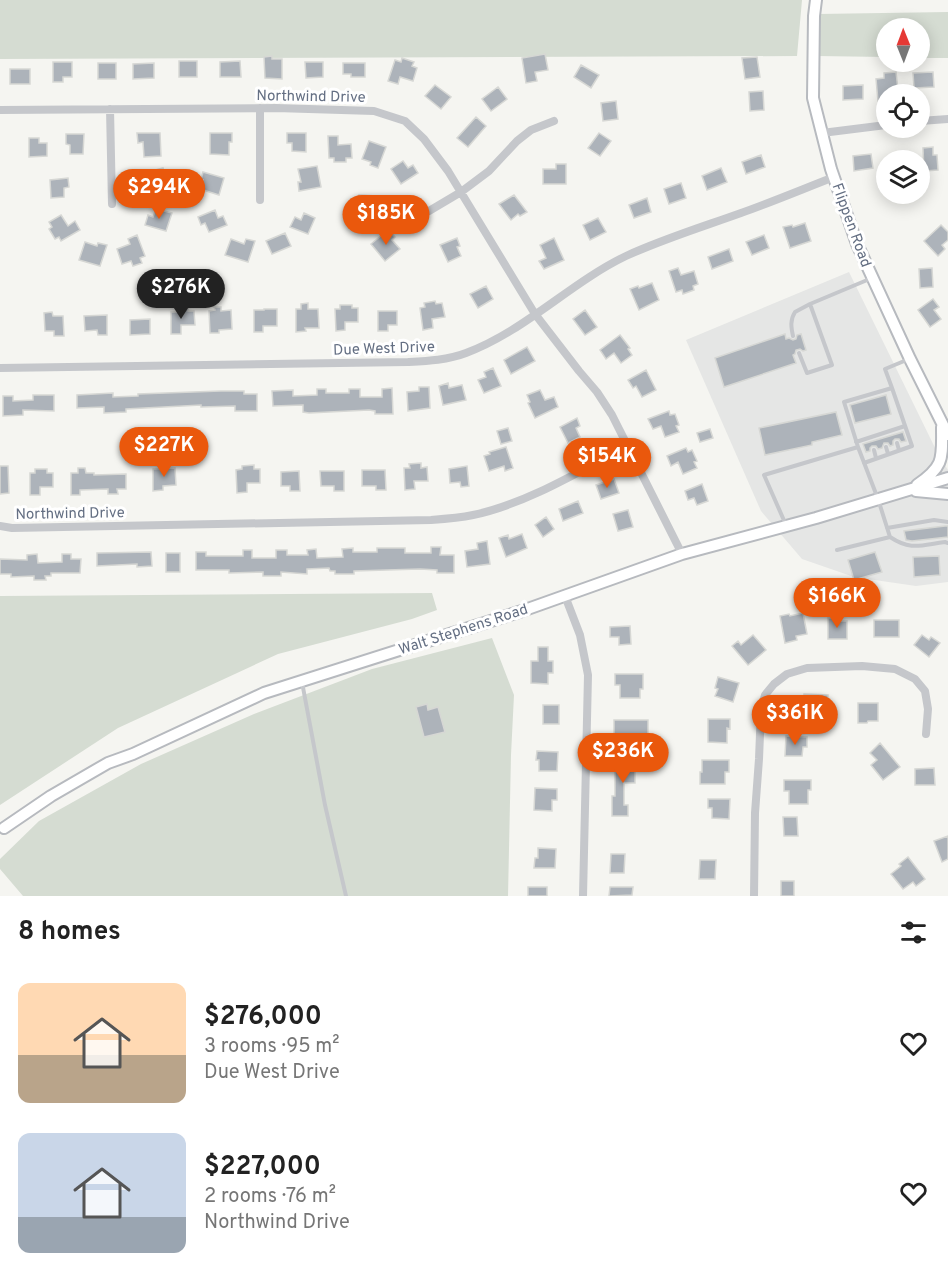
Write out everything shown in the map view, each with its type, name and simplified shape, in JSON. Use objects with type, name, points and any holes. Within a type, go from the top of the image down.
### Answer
[{"type":"street","name":"Flippen Road","points":[[816,0],[813,98],[834,177],[856,244],[948,435]]},
{"type":"street","points":[[260,108],[260,200]]},
{"type":"street","name":"Northwind Drive","points":[[0,111],[260,108],[374,111],[405,121],[424,139],[448,171],[535,314],[597,392],[612,415],[682,554]]},
{"type":"street","points":[[110,109],[112,204]]},
{"type":"street","points":[[930,120],[948,119]]},
{"type":"street","points":[[429,211],[461,192],[489,171],[517,141],[531,130],[554,121]]},
{"type":"street","points":[[822,133],[876,126]]},
{"type":"street","name":"Due West Drive","points":[[0,368],[385,363],[436,360],[466,353],[504,335],[586,279],[653,244],[759,207],[834,177]]},
{"type":"street","points":[[907,491],[932,474],[942,457],[942,422]]},
{"type":"street","name":"Northwind Drive","points":[[0,526],[12,528],[431,520],[472,515],[505,506],[562,481],[628,445]]},
{"type":"street","name":"Walt Stephens Road","points":[[2,830],[51,796],[108,764],[264,693],[522,611],[682,554],[787,526],[948,478]]},
{"type":"street","points":[[907,491],[948,494]]},
{"type":"street","points":[[566,596],[580,635],[588,675],[583,896]]},
{"type":"street","points":[[754,896],[753,872],[761,709],[765,695],[774,684],[788,674],[807,668],[862,666],[895,669],[915,679],[925,691],[928,709],[926,734]]},
{"type":"lane","points":[[793,336],[791,322],[795,312],[872,278]]},
{"type":"lane","points":[[799,352],[807,374],[832,365],[810,304]]},
{"type":"lane","points":[[864,463],[912,446],[885,369],[910,359]]},
{"type":"lane","points":[[892,388],[844,402],[890,537],[901,544],[910,546],[948,543]]},
{"type":"lane","points":[[856,442],[894,432],[905,426]]},
{"type":"lane","points":[[897,443],[899,450]]},
{"type":"lane","points":[[787,526],[764,476],[858,447]]},
{"type":"lane","points":[[886,447],[888,454]]},
{"type":"lane","points":[[874,450],[876,458]]},
{"type":"lane","points":[[887,528],[934,520],[948,522]]},
{"type":"lane","points":[[837,550],[890,537]]},
{"type":"lane","points":[[302,681],[325,805],[346,896]]},
{"type":"shaded area","points":[[0,0],[802,0],[797,56],[0,59]]},
{"type":"shaded area","points":[[948,12],[948,58],[930,58],[930,18],[876,18],[876,57],[817,56],[818,14]]},
{"type":"shaded area","points":[[849,272],[948,470],[948,582],[916,586],[854,577],[802,559],[761,511],[686,340]]},
{"type":"shaded area","points":[[432,593],[437,610],[412,619],[278,654],[118,728],[0,805],[0,596]]},
{"type":"shaded area","points":[[492,638],[514,695],[508,896],[23,896],[0,869],[0,859],[39,821],[141,764],[254,714],[372,669]]},
{"type":"building","points":[[545,54],[548,70],[535,72],[537,81],[526,83],[522,58]]},
{"type":"building","points":[[272,56],[272,59],[282,59],[282,79],[265,78],[264,57]]},
{"type":"building","points":[[757,57],[760,77],[745,79],[742,58]]},
{"type":"building","points":[[402,58],[414,62],[412,66],[417,68],[413,81],[400,77],[398,84],[388,81],[395,60],[401,62]]},
{"type":"building","points":[[179,61],[197,61],[197,77],[179,77]]},
{"type":"building","points":[[240,61],[241,77],[220,77],[220,62]]},
{"type":"building","points":[[53,62],[72,62],[72,77],[63,77],[63,82],[53,82]]},
{"type":"building","points":[[305,62],[323,62],[323,77],[306,78]]},
{"type":"building","points":[[98,63],[116,63],[116,79],[98,79]]},
{"type":"building","points":[[154,63],[154,78],[133,79],[133,64]]},
{"type":"building","points":[[343,63],[365,63],[365,77],[351,77],[351,74],[343,74]]},
{"type":"building","points":[[581,65],[599,75],[591,88],[574,77]]},
{"type":"building","points":[[10,69],[30,69],[30,84],[10,84]]},
{"type":"building","points":[[896,72],[897,84],[876,84],[876,79],[884,78],[884,73]]},
{"type":"building","points":[[933,72],[934,87],[930,87],[930,84],[914,84],[913,73]]},
{"type":"building","points":[[435,85],[451,97],[441,109],[425,96]]},
{"type":"building","points":[[863,85],[863,99],[843,100],[843,86]]},
{"type":"building","points":[[498,87],[507,99],[491,111],[482,99]]},
{"type":"building","points":[[763,91],[764,110],[750,111],[749,92]]},
{"type":"building","points":[[616,101],[618,119],[603,121],[601,103]]},
{"type":"building","points":[[476,117],[486,126],[468,147],[457,138]]},
{"type":"building","points":[[137,133],[160,133],[161,156],[144,157],[143,142],[138,143]]},
{"type":"building","points":[[210,133],[232,133],[229,155],[210,154]]},
{"type":"building","points":[[287,133],[306,133],[306,152],[292,151],[292,143],[287,143]]},
{"type":"building","points":[[599,133],[611,141],[600,156],[588,148]]},
{"type":"building","points":[[66,134],[84,134],[83,154],[70,154],[70,145],[66,144]]},
{"type":"building","points":[[328,136],[338,136],[338,145],[351,144],[352,158],[346,158],[346,162],[334,162],[334,158],[329,158]]},
{"type":"building","points":[[29,138],[39,138],[39,143],[47,143],[47,156],[29,157]]},
{"type":"building","points":[[369,141],[386,147],[378,168],[362,159]]},
{"type":"building","points":[[933,147],[933,155],[937,155],[938,170],[930,171],[930,150],[923,150],[923,148]]},
{"type":"building","points":[[871,154],[873,168],[854,171],[853,156]]},
{"type":"building","points":[[761,155],[765,167],[746,174],[742,162]]},
{"type":"building","points":[[403,161],[408,168],[413,165],[418,173],[401,184],[391,169]]},
{"type":"building","points":[[556,164],[566,164],[566,184],[543,184],[543,169],[556,169]]},
{"type":"building","points":[[317,166],[321,187],[299,191],[298,182],[301,182],[298,169]]},
{"type":"building","points":[[163,168],[169,191],[152,195],[144,173]]},
{"type":"building","points":[[721,168],[727,182],[707,190],[702,176]]},
{"type":"building","points":[[203,172],[224,178],[219,195],[200,189]]},
{"type":"building","points":[[68,178],[69,187],[64,188],[64,197],[51,198],[50,180]]},
{"type":"building","points":[[681,183],[686,198],[669,204],[664,189]]},
{"type":"building","points":[[359,195],[376,196],[375,211],[380,211],[380,219],[358,219]]},
{"type":"building","points":[[514,195],[527,212],[520,216],[518,214],[511,220],[499,204]]},
{"type":"building","points":[[647,198],[651,212],[634,218],[629,205]]},
{"type":"building","points":[[156,209],[172,213],[166,231],[145,225],[148,215],[153,217]]},
{"type":"building","points":[[215,210],[218,218],[223,216],[227,225],[209,232],[205,223],[201,225],[198,217]]},
{"type":"building","points":[[304,213],[315,218],[308,234],[290,227],[295,217],[301,220]]},
{"type":"building","points":[[61,215],[68,226],[75,221],[80,230],[61,241],[59,237],[55,239],[49,229],[52,227],[49,222]]},
{"type":"building","points":[[598,218],[606,232],[590,240],[583,225]]},
{"type":"building","points":[[805,223],[811,241],[790,248],[783,227]]},
{"type":"building","points":[[941,225],[948,232],[948,240],[942,245],[945,249],[938,256],[924,241]]},
{"type":"building","points":[[388,230],[395,237],[392,240],[400,249],[385,261],[371,244]]},
{"type":"building","points":[[285,233],[291,246],[272,254],[266,241]]},
{"type":"building","points":[[137,235],[145,256],[140,258],[142,263],[133,266],[131,261],[122,264],[117,249],[130,244],[128,239]]},
{"type":"building","points":[[764,235],[769,248],[752,255],[746,242]]},
{"type":"building","points":[[457,238],[460,246],[457,247],[461,256],[448,262],[440,245]]},
{"type":"building","points":[[554,238],[564,260],[544,269],[539,261],[546,258],[540,245]]},
{"type":"building","points":[[231,239],[244,244],[246,239],[255,241],[248,262],[225,255]]},
{"type":"building","points":[[85,242],[97,246],[98,243],[107,245],[100,266],[79,260]]},
{"type":"building","points":[[729,249],[733,261],[712,269],[708,257]]},
{"type":"building","points":[[678,268],[681,275],[694,271],[698,284],[693,286],[694,290],[683,294],[682,290],[676,292],[669,271]]},
{"type":"building","points":[[932,268],[933,287],[920,288],[919,269]]},
{"type":"building","points":[[652,283],[659,300],[639,310],[630,289]]},
{"type":"building","points":[[486,286],[493,299],[478,308],[470,294]]},
{"type":"building","points":[[933,299],[939,307],[934,310],[941,319],[930,327],[918,310]]},
{"type":"building","points":[[435,301],[436,304],[442,303],[445,317],[432,319],[433,328],[423,330],[420,308],[425,307],[424,303]]},
{"type":"building","points":[[308,303],[308,309],[318,309],[319,328],[305,328],[306,331],[296,332],[296,309],[301,309],[301,304]]},
{"type":"building","points":[[340,305],[352,305],[352,308],[358,308],[358,322],[345,322],[345,330],[336,331],[335,309],[340,309]]},
{"type":"building","points":[[214,307],[221,307],[221,311],[231,310],[232,329],[210,333],[209,311],[215,310]]},
{"type":"building","points":[[177,308],[188,308],[188,311],[194,311],[195,325],[181,325],[181,334],[171,334],[171,312],[177,312]]},
{"type":"building","points":[[277,309],[277,326],[263,326],[263,332],[254,332],[254,310]]},
{"type":"building","points":[[585,310],[597,327],[585,335],[573,319]]},
{"type":"building","points":[[378,311],[397,311],[397,325],[388,325],[388,331],[378,331]]},
{"type":"building","points":[[52,312],[53,316],[63,316],[64,336],[54,336],[54,331],[45,331],[44,313]]},
{"type":"building","points":[[107,315],[107,335],[98,335],[97,330],[85,331],[84,316]]},
{"type":"building","points":[[150,319],[150,334],[130,335],[130,320]]},
{"type":"building","points":[[785,334],[786,339],[793,340],[801,334],[806,350],[796,350],[793,355],[796,363],[724,387],[715,358]]},
{"type":"building","points":[[620,335],[630,348],[628,349],[632,355],[621,363],[614,353],[606,359],[600,350]]},
{"type":"building","points":[[527,347],[535,361],[511,374],[504,360]]},
{"type":"building","points":[[493,368],[501,386],[484,393],[478,380],[486,377],[484,372]]},
{"type":"building","points":[[646,370],[656,390],[642,397],[636,386],[633,388],[628,380]]},
{"type":"building","points":[[448,383],[449,388],[462,385],[466,400],[443,405],[439,386]]},
{"type":"building","points":[[419,387],[429,387],[430,408],[408,411],[407,392],[419,391]]},
{"type":"building","points":[[392,388],[393,414],[375,414],[375,411],[369,410],[309,413],[303,412],[303,405],[273,406],[272,391],[293,390],[293,396],[317,395],[317,389],[326,389],[326,393],[349,393],[349,389],[360,389],[360,397],[382,397],[382,389]]},
{"type":"building","points":[[540,390],[545,400],[554,397],[558,407],[535,418],[527,395]]},
{"type":"building","points":[[244,391],[244,394],[257,394],[257,411],[235,411],[235,406],[201,407],[201,405],[126,409],[126,412],[104,413],[104,407],[77,408],[77,395],[113,393],[113,397]]},
{"type":"building","points":[[33,395],[54,395],[54,411],[23,410],[23,415],[3,416],[3,396],[13,396],[13,401],[33,400]]},
{"type":"building","points":[[886,395],[891,414],[855,423],[850,405]]},
{"type":"building","points":[[669,411],[670,415],[675,414],[679,432],[665,437],[661,426],[653,429],[648,419]]},
{"type":"building","points":[[836,412],[842,435],[812,442],[812,445],[765,455],[759,428]]},
{"type":"building","points":[[577,418],[580,426],[576,428],[580,437],[568,443],[560,427]]},
{"type":"building","points":[[508,428],[512,441],[501,444],[497,431]]},
{"type":"building","points":[[710,429],[713,438],[700,442],[697,433]]},
{"type":"building","points":[[903,432],[906,441],[901,442],[895,439],[893,445],[884,443],[882,448],[878,449],[872,446],[870,451],[866,452],[863,444]]},
{"type":"building","points":[[506,447],[513,468],[505,471],[504,466],[489,471],[484,456],[490,454],[489,452]]},
{"type":"building","points":[[686,448],[688,452],[692,450],[697,461],[694,462],[697,468],[683,474],[678,462],[671,466],[667,456]]},
{"type":"building","points":[[421,463],[421,468],[427,467],[428,481],[414,481],[415,489],[405,490],[404,468],[410,468],[409,464]]},
{"type":"building","points":[[254,465],[254,469],[260,469],[260,483],[247,483],[247,492],[237,493],[236,470],[242,469],[242,466]]},
{"type":"building","points":[[0,466],[8,466],[9,493],[0,494]]},
{"type":"building","points":[[467,466],[469,486],[461,487],[460,482],[450,483],[449,469]]},
{"type":"building","points":[[78,468],[85,468],[86,473],[94,473],[94,475],[126,474],[126,489],[117,489],[118,494],[108,494],[108,489],[80,490],[80,495],[71,495],[71,473],[78,473]]},
{"type":"building","points":[[175,468],[176,485],[163,486],[163,490],[153,491],[153,469]]},
{"type":"building","points":[[35,469],[47,469],[47,473],[53,473],[53,487],[40,487],[40,495],[30,495],[30,473],[35,473]]},
{"type":"building","points":[[362,470],[385,470],[386,490],[376,490],[376,486],[362,486]]},
{"type":"building","points":[[299,471],[300,491],[290,491],[290,486],[281,486],[281,472]]},
{"type":"building","points":[[320,471],[344,471],[344,491],[334,491],[334,486],[321,486]]},
{"type":"building","points":[[614,479],[619,493],[601,499],[596,485]]},
{"type":"building","points":[[702,484],[708,501],[697,505],[694,498],[688,500],[685,491]]},
{"type":"building","points":[[578,501],[583,513],[563,521],[559,509]]},
{"type":"building","points":[[628,510],[633,527],[618,531],[613,514]]},
{"type":"building","points":[[546,517],[554,529],[543,537],[535,525]]},
{"type":"building","points":[[948,526],[948,537],[912,541],[906,540],[904,531]]},
{"type":"building","points":[[522,534],[527,548],[506,557],[499,538],[508,535],[509,539]]},
{"type":"building","points":[[487,541],[490,564],[467,567],[465,551],[478,549],[477,543]]},
{"type":"building","points":[[431,547],[441,547],[440,555],[454,555],[454,573],[437,573],[437,570],[420,569],[354,571],[354,574],[335,574],[335,571],[330,571],[329,568],[307,569],[307,574],[281,572],[281,576],[263,576],[263,572],[229,573],[229,570],[196,570],[196,552],[206,552],[206,556],[243,556],[243,550],[252,550],[252,558],[276,558],[276,550],[287,550],[287,555],[308,555],[307,550],[316,549],[317,558],[343,557],[342,549],[353,548],[353,552],[377,552],[377,548],[405,548],[405,553],[431,553]]},
{"type":"building","points":[[151,552],[152,566],[137,567],[137,564],[97,566],[97,553]]},
{"type":"building","points":[[875,552],[882,572],[854,580],[848,560]]},
{"type":"building","points":[[166,553],[180,553],[180,572],[166,572]]},
{"type":"building","points":[[37,554],[38,563],[62,562],[62,554],[71,554],[71,559],[81,559],[80,573],[51,573],[51,576],[45,576],[46,580],[34,580],[34,576],[11,577],[11,574],[0,574],[0,559],[27,560],[27,555]]},
{"type":"building","points":[[939,556],[940,575],[914,577],[913,557]]},
{"type":"building","points":[[803,613],[807,634],[796,636],[797,640],[785,643],[780,616]]},
{"type":"building","points":[[828,618],[847,621],[847,639],[828,639]]},
{"type":"building","points":[[874,620],[899,620],[899,637],[874,637]]},
{"type":"building","points":[[630,626],[631,644],[619,645],[619,637],[610,637],[610,627]]},
{"type":"building","points":[[753,635],[766,650],[748,665],[732,646],[738,641],[741,645]]},
{"type":"building","points":[[922,635],[929,640],[931,637],[940,643],[929,657],[914,645]]},
{"type":"building","points":[[538,647],[548,647],[548,661],[553,661],[553,673],[548,673],[548,684],[531,683],[531,661],[538,661]]},
{"type":"building","points":[[615,674],[643,674],[643,689],[640,689],[640,698],[620,698],[620,685],[615,685]]},
{"type":"building","points":[[718,677],[739,683],[733,702],[715,696],[718,689],[715,688]]},
{"type":"building","points":[[804,694],[828,695],[828,716],[811,716],[811,711],[804,711]]},
{"type":"building","points":[[858,703],[878,703],[878,721],[858,723]]},
{"type":"building","points":[[427,704],[428,710],[438,707],[445,732],[424,737],[416,707]]},
{"type":"building","points":[[543,705],[559,705],[559,724],[543,724]]},
{"type":"building","points":[[708,719],[730,719],[730,729],[727,728],[727,743],[708,742]]},
{"type":"building","points":[[614,720],[648,720],[648,734],[630,734],[630,739],[614,739]]},
{"type":"building","points":[[786,736],[807,737],[807,747],[803,747],[802,756],[785,756]]},
{"type":"building","points":[[880,743],[900,767],[883,780],[871,765],[877,760],[870,753]]},
{"type":"building","points":[[537,751],[558,752],[557,771],[539,771],[539,760],[536,760]]},
{"type":"building","points":[[616,758],[637,758],[635,783],[624,783],[624,805],[628,805],[628,816],[612,816]]},
{"type":"building","points":[[702,760],[729,760],[729,772],[725,772],[725,784],[700,784]]},
{"type":"building","points":[[934,768],[935,785],[915,785],[915,769]]},
{"type":"building","points":[[784,780],[811,780],[808,804],[789,804],[789,791],[784,791]]},
{"type":"building","points":[[535,788],[557,789],[557,800],[552,800],[552,811],[534,810]]},
{"type":"building","points":[[708,799],[730,799],[729,819],[712,818],[712,808],[708,808]]},
{"type":"building","points":[[783,817],[797,817],[798,836],[784,836]]},
{"type":"building","points":[[948,836],[948,859],[942,862],[934,841]]},
{"type":"building","points":[[538,848],[556,849],[555,868],[534,868],[535,858],[538,858]]},
{"type":"building","points":[[611,854],[625,854],[624,873],[610,873]]},
{"type":"building","points":[[908,857],[925,879],[916,886],[913,882],[903,889],[891,874]]},
{"type":"building","points":[[700,860],[716,860],[715,879],[699,879]]},
{"type":"building","points":[[781,881],[794,881],[794,896],[781,896]]},
{"type":"building","points":[[528,887],[547,887],[547,896],[528,896]]},
{"type":"building","points":[[610,887],[633,887],[632,895],[609,896]]}]
